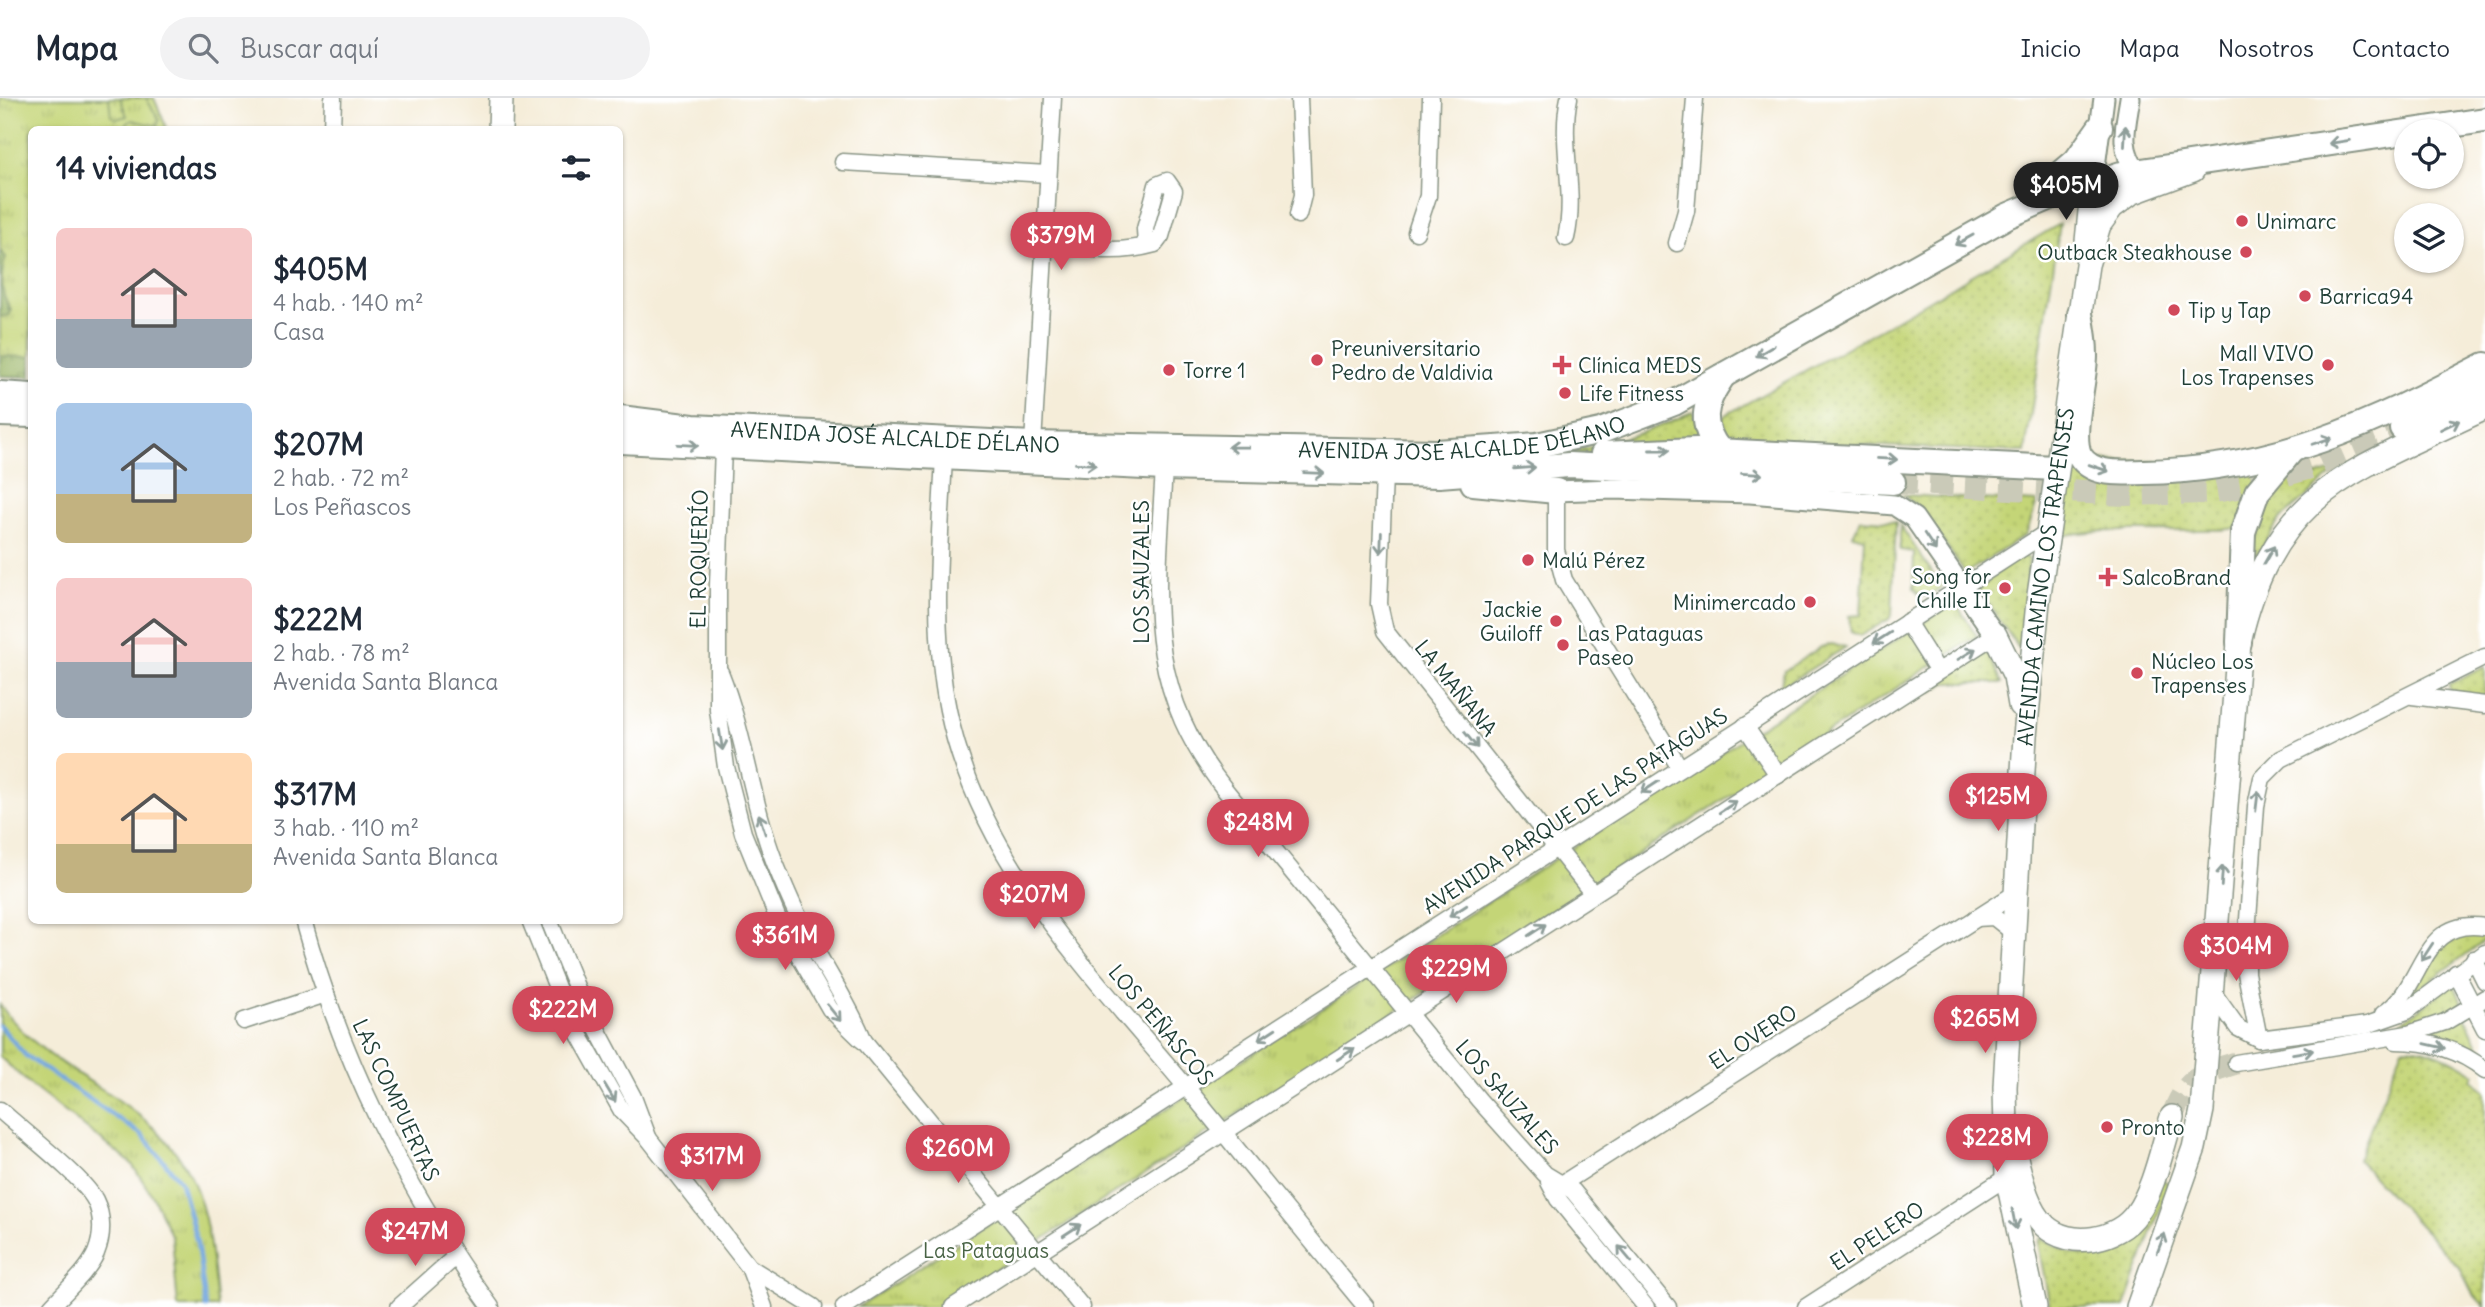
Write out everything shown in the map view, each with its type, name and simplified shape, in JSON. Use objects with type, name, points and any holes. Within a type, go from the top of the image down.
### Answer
[{"type":"main road","points":[[500,126],[501,98]]},
{"type":"main road","points":[[2464,123],[2485,120]]},
{"type":"main road","points":[[2007,216],[2063,175],[2090,144],[2100,127]]},
{"type":"main road","name":"AVENIDA JOSÉ ALCALDE DÉLANO","points":[[623,418],[693,427],[1033,444],[1380,452],[1505,448],[1569,439],[1625,423],[1674,403],[2007,216],[2093,182],[2137,171],[2394,134]]},
{"type":"main road","name":"AVENIDA CAMINO LOS TRAPENSES","points":[[2087,265],[2099,225],[2116,202],[2131,193],[2188,173],[2208,162]]},
{"type":"main road","name":"AVENIDA CAMINO LOS TRAPENSES","points":[[2035,1307],[2007,1177],[2004,1112],[2025,736],[2046,533],[2087,265],[2093,182]]},
{"type":"main road","points":[[2080,314],[2085,358],[2077,443],[2080,455],[2092,467],[2115,472],[2175,471],[2242,462],[2292,450],[2381,418],[2485,365]]},
{"type":"main road","points":[[1720,451],[1707,432],[1704,414],[1711,394],[1724,375]]},
{"type":"main road","points":[[2403,428],[2485,387]]},
{"type":"main road","points":[[0,394],[28,396]]},
{"type":"main road","points":[[2239,642],[2258,574],[2282,534],[2310,501],[2340,480],[2485,408]]},
{"type":"main road","points":[[0,414],[28,415]]},
{"type":"main road","name":"AVENIDA JOSÉ ALCALDE DÉLANO","points":[[623,441],[1164,468],[1439,475],[1569,465],[1893,482]]},
{"type":"main road","points":[[2138,1307],[2194,1148],[2202,1110],[2239,642],[2242,531],[2257,492],[2292,450]]},
{"type":"main road","points":[[1569,465],[1592,456],[1615,452],[1720,451],[2056,468]]},
{"type":"main road","points":[[1439,475],[1459,482],[1556,491]]},
{"type":"main road","points":[[1994,635],[2015,676],[2025,736]]},
{"type":"main road","points":[[2004,1112],[2023,1184],[2038,1218],[2059,1234],[2086,1239],[2115,1232],[2137,1213],[2172,1117]]},
{"type":"street","points":[[332,126],[333,98]]},
{"type":"street","points":[[1033,444],[1053,98]]},
{"type":"street","points":[[1298,215],[1303,195],[1299,98]]},
{"type":"street","points":[[1416,232],[1428,196],[1431,98]]},
{"type":"street","points":[[1566,238],[1570,213],[1567,141],[1569,98]]},
{"type":"street","points":[[1677,243],[1686,211],[1695,98]]},
{"type":"street","points":[[2093,182],[2104,98]]},
{"type":"street","points":[[2130,98],[2123,141],[2127,158],[2137,171]]},
{"type":"street","points":[[843,162],[1048,174]]},
{"type":"street","points":[[1045,231],[1077,247],[1114,250],[1146,247]]},
{"type":"street","points":[[1043,266],[1059,254],[1077,247]]},
{"type":"street","name":"EL ROQUERÍO","points":[[723,447],[718,585],[720,734],[734,799],[756,867],[778,919],[809,977],[837,1017],[864,1041],[1082,1307]]},
{"type":"street","name":"LOS PEÑASCOS","points":[[944,457],[938,567],[939,642],[949,712],[969,783],[989,830],[1036,903],[1366,1307]]},
{"type":"street","name":"LOS SAUZALES","points":[[1164,468],[1158,613],[1163,663],[1175,707],[1211,772],[1479,1100],[1557,1187],[1646,1307]]},
{"type":"street","name":"LA MAÑANA","points":[[1384,475],[1379,604],[1385,631],[1593,894]]},
{"type":"street","points":[[953,1307],[1994,635],[1914,518],[1887,502],[1751,493],[1613,489],[1556,491],[1556,550],[1564,580],[1679,768]]},
{"type":"street","name":"AVENIDA PARQUE DE LAS PATAGUAS","points":[[844,1307],[2046,533]]},
{"type":"street","points":[[1907,622],[1938,671]]},
{"type":"street","points":[[2259,1039],[2246,972],[2246,948],[2256,806],[2262,778],[2281,759],[2412,696],[2485,657]]},
{"type":"street","name":"EL ROQUERÍO","points":[[720,672],[733,709],[751,789],[774,861],[800,919],[850,1009],[864,1041]]},
{"type":"street","points":[[2412,696],[2485,705]]},
{"type":"street","points":[[1745,726],[1778,775]]},
{"type":"street","points":[[756,867],[774,861]]},
{"type":"street","name":"EL OVERO","points":[[1557,1187],[2016,893]]},
{"type":"street","points":[[1976,919],[1994,917],[2014,933]]},
{"type":"street","name":"LAS COMPUERTAS","points":[[304,924],[326,994],[387,1137],[455,1257],[491,1307]]},
{"type":"street","points":[[531,924],[552,980],[613,1098],[649,1139],[749,1267],[764,1307]]},
{"type":"street","points":[[552,924],[570,973],[598,1034],[633,1097],[649,1139]]},
{"type":"street","points":[[2367,1025],[2397,1005],[2424,955],[2443,934],[2468,925],[2485,927]]},
{"type":"street","points":[[2213,993],[2238,1028],[2259,1039],[2367,1025],[2407,1011],[2479,956],[2485,982]]},
{"type":"street","points":[[552,980],[570,973]]},
{"type":"street","points":[[2456,973],[2479,1002],[2485,1029]]},
{"type":"street","points":[[244,1021],[326,994]]},
{"type":"street","points":[[2235,1063],[2380,1041],[2445,1021],[2479,1002]]},
{"type":"street","points":[[2380,1041],[2440,1045],[2472,1059],[2485,1070]]},
{"type":"street","points":[[0,1110],[82,1185],[99,1210],[102,1231],[97,1250],[87,1267],[51,1307]]},
{"type":"street","name":"EL PELERO","points":[[1806,1307],[2007,1177]]},
{"type":"street","name":"LOS SAUZALES","points":[[1557,1187],[1573,1191],[1668,1307]]},
{"type":"street","points":[[399,1307],[455,1257]]},
{"type":"street","points":[[749,1267],[814,1307]]},
{"type":"green space","points":[[0,98],[109,98],[111,116],[116,119],[127,116],[120,98],[146,98],[159,120],[157,126],[132,120],[126,126],[28,126],[28,357],[0,356],[0,317],[10,315],[11,309],[2,284],[6,257],[0,250]]},
{"type":"green space","points":[[34,98],[154,98],[166,126],[36,126]]},
{"type":"green space","points":[[2060,224],[2025,452],[1734,440],[1718,429],[1715,421]]},
{"type":"green space","points":[[0,227],[6,239],[5,296],[21,351],[28,351],[28,377],[0,376]]},
{"type":"green space","points":[[1693,411],[1705,443],[1631,446],[1578,455],[1550,455],[1623,439]]},
{"type":"green space","points":[[2309,455],[2315,477],[2339,469],[2280,519],[2254,561],[2250,529],[2254,514],[2271,485]]},
{"type":"green space","points":[[2070,460],[2268,464],[2236,528],[2110,531],[2058,537]]},
{"type":"green space","points":[[1904,495],[2037,502],[2026,535],[1969,571],[1964,571],[1924,514]]},
{"type":"green space","points":[[1861,519],[1896,522],[1892,614],[1889,619],[1860,636],[1851,632],[1849,616],[1861,615],[1865,538],[1853,535]]},
{"type":"green space","points":[[1900,525],[1942,587],[1928,596],[1921,596],[1913,588],[1914,552],[1900,550]]},
{"type":"green space","points":[[2023,555],[2029,559],[2020,650],[1978,589]]},
{"type":"green space","name":"Las Pataguas","points":[[1955,602],[1977,636],[938,1307],[858,1307]]},
{"type":"green space","points":[[1831,644],[1846,647],[1780,688],[1784,671],[1821,647]]},
{"type":"green space","points":[[1988,651],[2002,683],[1946,683],[1931,692],[1929,688]]},
{"type":"green space","points":[[2485,667],[2485,696],[2450,692],[2449,684]]},
{"type":"green space","points":[[2485,929],[2485,940],[2409,997],[2446,935]]},
{"type":"green space","points":[[2450,986],[2455,987],[2462,1003],[2461,1007],[2429,1020],[2378,1033],[2395,1027]]},
{"type":"green space","points":[[0,1005],[32,1040],[57,1060],[131,1109],[158,1132],[177,1154],[192,1178],[201,1204],[208,1234],[217,1307],[178,1307],[172,1237],[153,1197],[131,1163],[33,1087],[0,1057]]},
{"type":"green space","points":[[2465,1016],[2485,1061],[2463,1046],[2419,1034]]},
{"type":"green space","points":[[2403,1047],[2432,1052],[2459,1064],[2476,1074],[2473,1079],[2485,1092],[2485,1307],[2473,1294],[2460,1268],[2358,1160]]},
{"type":"green space","points":[[2160,1178],[2169,1184],[2125,1307],[2050,1307],[2038,1243],[2041,1238],[2075,1254],[2093,1254],[2108,1250],[2132,1234],[2141,1222]]},
{"type":"waterway","points":[[0,1026],[26,1056],[142,1135],[181,1182],[197,1243],[206,1307]]},
{"type":"tunnel","points":[[1893,482],[2125,494],[2209,492],[2253,484],[2314,466],[2402,428]]},
{"type":"tunnel","points":[[2172,1117],[2183,1094],[2195,1080],[2236,1063]]},
{"type":"place","name":"Unimarc","points":[[2242,221]]},
{"type":"place","name":"Outback Steakhouse","points":[[2246,252]]},
{"type":"place","name":"Barrica94","points":[[2305,296]]},
{"type":"place","name":"Tip y Tap","points":[[2174,310]]},
{"type":"place","name":"Preuniversitario Pedro de Valdivia","points":[[1317,360]]},
{"type":"place","name":"Clínica MEDS","points":[[1562,365]]},
{"type":"place","name":"Mall VIVO Los Trapenses","points":[[2328,365]]},
{"type":"place","name":"Torre 1","points":[[1169,370]]},
{"type":"place","name":"Life Fitness","points":[[1565,393]]},
{"type":"place","name":"Malú Pérez","points":[[1528,560]]},
{"type":"place","name":"SalcoBrand","points":[[2108,577]]},
{"type":"place","name":"Song for Chille II","points":[[2005,588]]},
{"type":"place","name":"Minimercado","points":[[1810,602]]},
{"type":"place","name":"Jackie Guiloff","points":[[1556,621]]},
{"type":"place","name":"Las Pataguas Paseo","points":[[1563,645]]},
{"type":"place","name":"Núcleo Los Trapenses","points":[[2137,673]]},
{"type":"place","name":"Pronto","points":[[2107,1127]]}]
